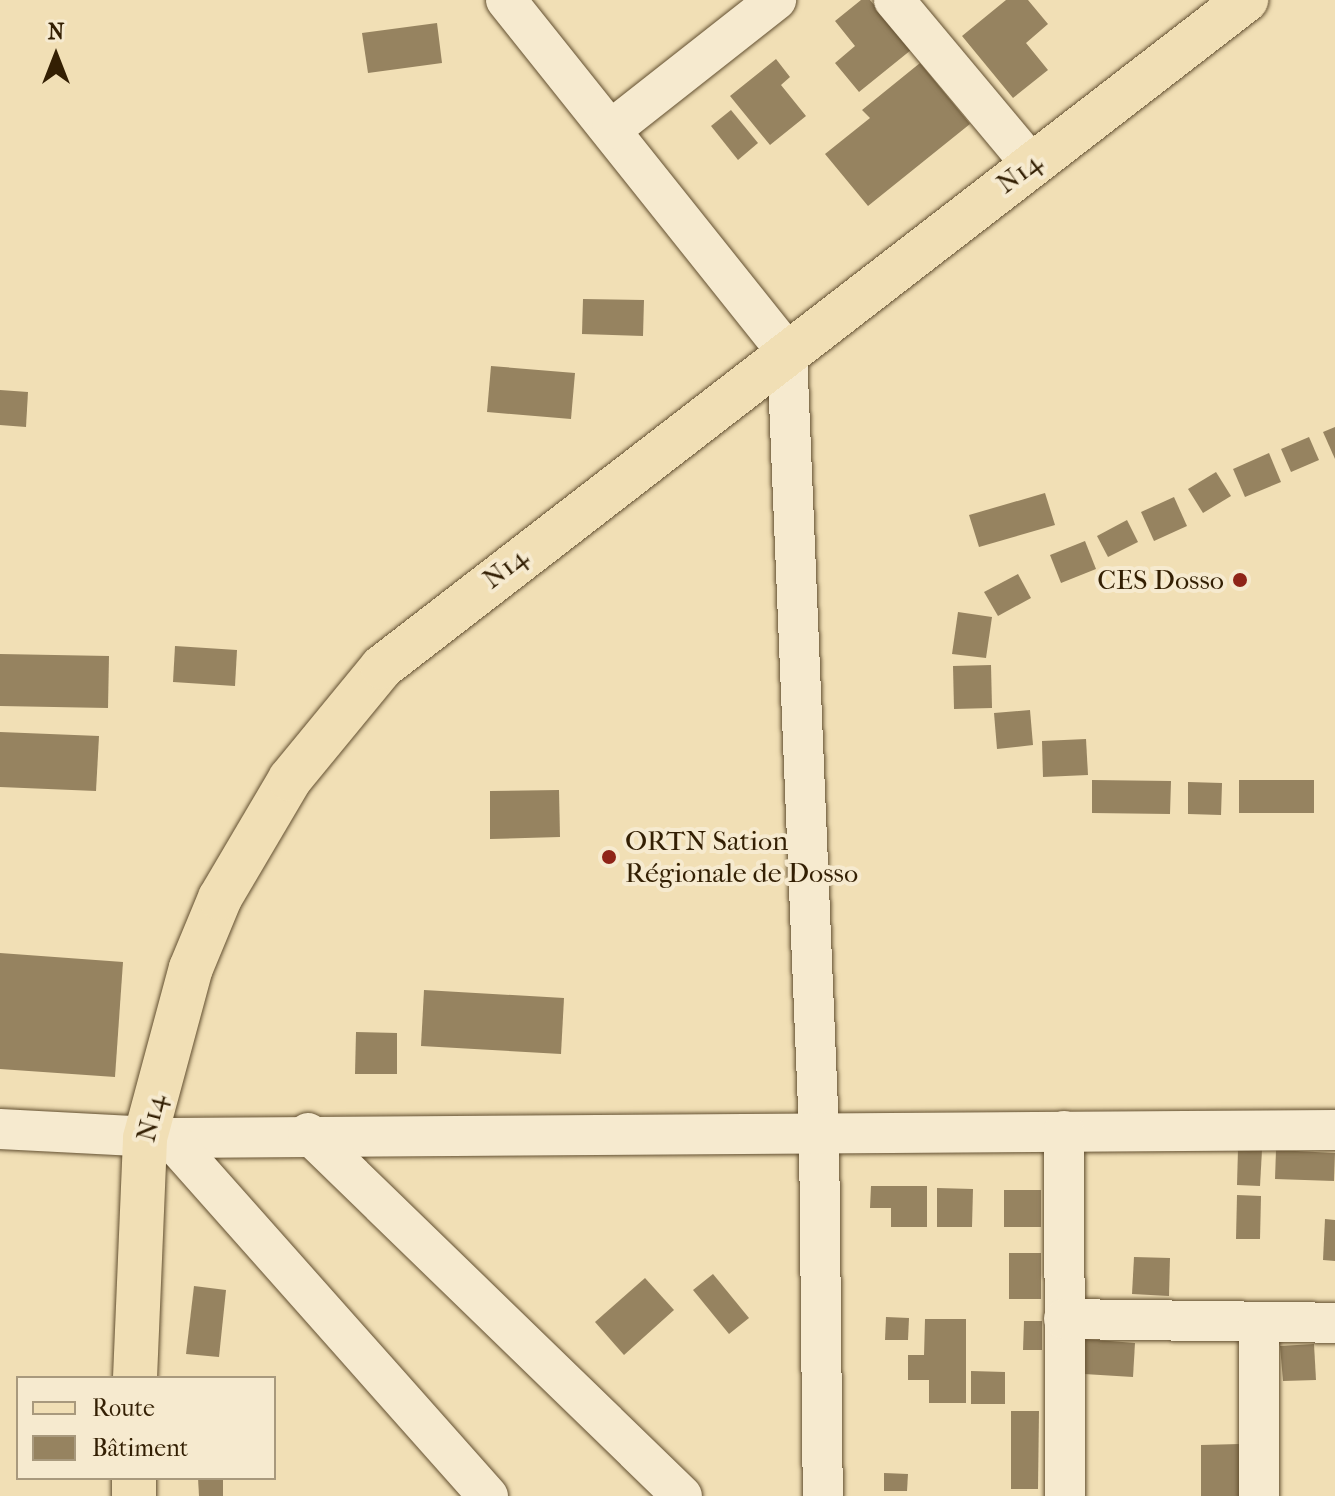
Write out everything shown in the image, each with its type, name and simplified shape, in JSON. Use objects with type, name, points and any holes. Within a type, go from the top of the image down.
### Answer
[{"type":"main road","name":"N14","points":[[135,1376],[157,1138],[191,968],[220,898],[290,779],[382,667],[1246,0]]},
{"type":"street","points":[[506,0],[787,352],[819,1132],[823,1496]]},
{"type":"street","points":[[612,129],[776,0]]},
{"type":"street","points":[[894,0],[1031,164]]},
{"type":"street","points":[[0,1129],[157,1138],[308,1133],[1335,1130]]},
{"type":"street","points":[[1064,1131],[1065,1496]]},
{"type":"street","points":[[308,1133],[682,1496]]},
{"type":"street","points":[[157,1138],[488,1496]]},
{"type":"street","points":[[1064,1319],[1335,1323]]},
{"type":"street","points":[[1259,1322],[1259,1496]]},
{"type":"building","points":[[861,0],[870,0],[911,50],[859,92],[835,63],[855,46],[835,21]]},
{"type":"building","points":[[1006,0],[1028,0],[1048,24],[1026,43],[1048,70],[1013,98],[962,36]]},
{"type":"building","points":[[437,23],[442,63],[368,73],[362,33]]},
{"type":"building","points":[[776,59],[790,77],[781,85],[806,116],[770,145],[730,96]]},
{"type":"building","points":[[920,63],[970,124],[868,206],[825,154],[870,118],[862,110]]},
{"type":"building","points":[[731,110],[758,143],[738,160],[711,126]]},
{"type":"building","points":[[583,299],[644,300],[643,336],[582,334]]},
{"type":"building","points":[[491,366],[575,373],[571,419],[487,412]]},
{"type":"building","points":[[0,390],[28,392],[26,427],[0,425]]},
{"type":"building","points":[[1335,427],[1335,459],[1323,432]]},
{"type":"building","points":[[1309,437],[1319,460],[1291,472],[1281,449]]},
{"type":"building","points":[[1269,453],[1281,482],[1245,497],[1233,469]]},
{"type":"building","points":[[1216,472],[1231,496],[1203,513],[1188,489]]},
{"type":"building","points":[[1045,493],[1055,525],[979,547],[969,515]]},
{"type":"building","points":[[1174,497],[1187,526],[1154,541],[1141,512]]},
{"type":"building","points":[[1127,520],[1138,542],[1108,557],[1097,536]]},
{"type":"building","points":[[1085,541],[1096,569],[1061,583],[1050,555]]},
{"type":"building","points":[[1018,574],[1031,598],[998,616],[984,592]]},
{"type":"building","points":[[958,612],[992,617],[986,658],[952,654]]},
{"type":"building","points":[[175,646],[237,650],[235,686],[173,682]]},
{"type":"building","points":[[0,654],[109,656],[108,708],[0,706]]},
{"type":"building","points":[[991,665],[992,708],[954,709],[953,666]]},
{"type":"building","points":[[1030,710],[1033,745],[997,749],[994,713]]},
{"type":"building","points":[[0,732],[99,736],[96,791],[0,787]]},
{"type":"building","points":[[1086,739],[1088,775],[1043,777],[1042,741]]},
{"type":"building","points":[[1092,780],[1171,781],[1170,814],[1092,813]]},
{"type":"building","points":[[1239,780],[1314,780],[1314,813],[1239,813]]},
{"type":"building","points":[[1188,782],[1222,783],[1221,815],[1188,814]]},
{"type":"building","points":[[559,790],[560,837],[490,839],[490,791]]},
{"type":"building","points":[[0,953],[123,962],[115,1077],[0,1069]]},
{"type":"building","points":[[424,990],[564,998],[561,1054],[421,1046]]},
{"type":"building","points":[[356,1032],[397,1033],[397,1074],[355,1074]]},
{"type":"building","points":[[1238,1149],[1262,1150],[1260,1186],[1237,1185]]},
{"type":"building","points":[[1276,1150],[1335,1153],[1334,1181],[1275,1179]]},
{"type":"building","points":[[871,1186],[927,1186],[927,1227],[891,1227],[891,1208],[870,1208]]},
{"type":"building","points":[[937,1188],[973,1189],[972,1227],[937,1227]]},
{"type":"building","points":[[1004,1190],[1041,1190],[1041,1227],[1004,1227]]},
{"type":"building","points":[[1237,1195],[1261,1196],[1260,1239],[1236,1239]]},
{"type":"building","points":[[1325,1219],[1335,1220],[1335,1261],[1323,1260]]},
{"type":"building","points":[[1009,1253],[1041,1253],[1041,1299],[1009,1299]]},
{"type":"building","points":[[1134,1257],[1170,1258],[1169,1296],[1132,1294]]},
{"type":"building","points":[[713,1274],[749,1318],[729,1334],[693,1290]]},
{"type":"building","points":[[645,1278],[674,1310],[624,1355],[595,1322]]},
{"type":"building","points":[[194,1286],[226,1290],[219,1357],[186,1354]]},
{"type":"building","points":[[886,1317],[909,1318],[908,1340],[885,1340]]},
{"type":"building","points":[[925,1319],[966,1319],[966,1403],[929,1403],[929,1380],[908,1380],[908,1355],[924,1355]]},
{"type":"building","points":[[1024,1321],[1042,1321],[1042,1350],[1023,1350]]},
{"type":"building","points":[[1085,1339],[1135,1343],[1133,1377],[1084,1374]]},
{"type":"building","points":[[1314,1344],[1316,1380],[1283,1381],[1280,1346]]},
{"type":"building","points":[[971,1371],[1005,1372],[1005,1404],[971,1404]]},
{"type":"building","points":[[1011,1411],[1039,1411],[1038,1489],[1011,1489]]},
{"type":"building","points":[[1239,1444],[1241,1496],[1201,1496],[1201,1445]]},
{"type":"building","points":[[884,1473],[908,1474],[907,1491],[884,1491]]},
{"type":"building","points":[[198,1480],[223,1480],[223,1496],[199,1496]]},
{"type":"place","name":"CES Dosso","points":[[1240,580]]},
{"type":"place","name":"ORTN Sation Régionale de Dosso","points":[[609,857]]}]
